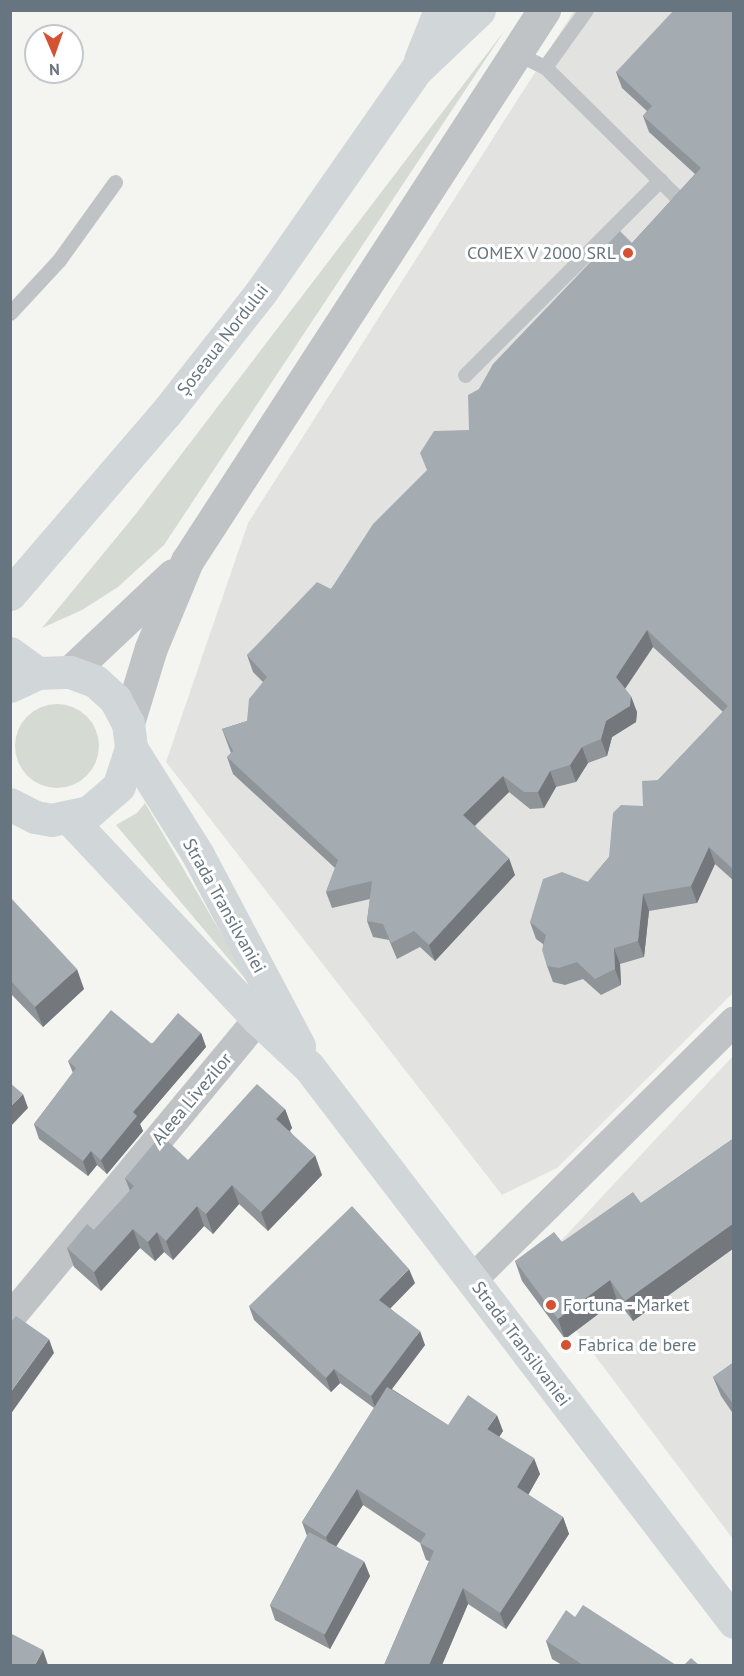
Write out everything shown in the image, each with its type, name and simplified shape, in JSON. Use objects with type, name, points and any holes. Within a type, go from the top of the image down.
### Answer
[{"type":"main road","name":"Șoseaua Nordului","points":[[416,70],[440,10]]},
{"type":"main road","name":"Șoseaua Nordului","points":[[10,594],[165,414],[261,292],[416,70],[479,10]]},
{"type":"main road","name":"Strada Transilvaniei","points":[[10,653],[40,677],[95,681],[115,699],[130,736],[198,855],[309,1067]]},
{"type":"main road","points":[[19,813],[70,819],[89,812],[112,794],[128,768],[130,736]]},
{"type":"main road","name":"Strada Transilvaniei","points":[[70,819],[258,1019],[309,1067],[734,1622]]},
{"type":"street","points":[[130,736],[157,632],[187,561],[544,10]]},
{"type":"street","points":[[40,677],[146,604],[187,561]]},
{"type":"street","name":"Aleea Livezilor","points":[[10,1318],[258,1019]]},
{"type":"street","points":[[472,1280],[734,1022]]},
{"type":"lane","points":[[545,67],[586,10]]},
{"type":"lane","points":[[516,53],[545,67],[675,195]]},
{"type":"lane","points":[[465,375],[660,180]]},
{"type":"lane","points":[[10,313],[58,260],[115,182]]},
{"type":"shaded area","points":[[574,11],[733,11],[733,993],[557,1168],[502,1195],[166,762],[248,523]]},
{"type":"shaded area","points":[[505,30],[164,545],[118,587],[82,610],[42,628],[135,515]]},
{"type":"shaded area","points":[[57,704],[73,707],[87,716],[96,730],[99,746],[96,762],[87,776],[73,785],[57,788],[41,785],[27,776],[18,762],[15,746],[18,730],[27,716],[41,707]]},
{"type":"shaded area","points":[[145,803],[253,988],[116,825],[137,813]]},
{"type":"shaded area","points":[[733,1056],[733,1539],[532,1272]]},
{"type":"building","points":[[674,10],[734,10],[734,870],[709,847],[691,886],[643,894],[638,941],[614,948],[615,969],[595,979],[577,962],[559,968],[547,966],[542,950],[546,935],[530,922],[543,879],[562,872],[588,882],[609,857],[613,813],[621,805],[643,806],[642,781],[658,780],[728,706],[647,630],[616,677],[631,696],[630,706],[606,721],[601,739],[582,747],[570,765],[550,771],[538,792],[524,792],[503,776],[463,815],[509,858],[429,945],[414,931],[391,943],[383,924],[367,921],[372,881],[326,892],[338,860],[227,757],[233,751],[222,729],[247,721],[249,699],[267,677],[247,655],[317,582],[331,589],[373,524],[427,470],[420,453],[434,431],[469,430],[468,395],[479,389],[493,364],[620,231],[632,243],[701,168],[643,116],[652,106],[616,72]]},
{"type":"building","points":[[10,897],[77,969],[35,1007],[10,980]]},
{"type":"building","points":[[111,1010],[152,1044],[178,1013],[201,1033],[133,1112],[137,1116],[101,1160],[91,1151],[83,1161],[34,1124],[76,1068],[68,1061]]},
{"type":"building","points":[[10,1083],[23,1094],[10,1107]]},
{"type":"building","points":[[257,1084],[285,1109],[276,1119],[315,1155],[261,1212],[232,1185],[206,1214],[197,1206],[166,1241],[157,1232],[148,1242],[133,1229],[94,1272],[67,1248],[87,1224],[94,1230],[134,1186],[125,1178],[161,1135],[188,1160]]},
{"type":"building","points":[[734,1138],[734,1223],[625,1301],[610,1280],[558,1319],[515,1261],[554,1232],[562,1242],[633,1192],[641,1203]]},
{"type":"building","points":[[352,1206],[409,1269],[379,1300],[420,1331],[371,1396],[334,1369],[326,1378],[249,1306]]},
{"type":"building","points":[[16,1316],[49,1339],[10,1393],[10,1323]]},
{"type":"building","points":[[734,1362],[734,1405],[713,1377]]},
{"type":"building","points":[[387,1387],[448,1425],[468,1395],[497,1415],[487,1429],[534,1458],[517,1487],[563,1517],[500,1613],[463,1588],[429,1665],[384,1665],[434,1551],[420,1543],[426,1534],[357,1489],[326,1537],[302,1522]]},
{"type":"building","points":[[309,1532],[364,1561],[325,1634],[270,1605]]},
{"type":"building","points":[[583,1605],[676,1665],[583,1665],[546,1641],[566,1610],[575,1617]]},
{"type":"building","points":[[10,1633],[43,1650],[35,1665],[10,1665]]},
{"type":"building","points":[[691,1658],[699,1665],[684,1665]]},
{"type":"place","name":"COMEX V 2000 SRL","points":[[628,253]]},
{"type":"place","name":"Fortuna - Market","points":[[551,1305]]},
{"type":"place","name":"Fabrica de bere","points":[[566,1345]]}]
